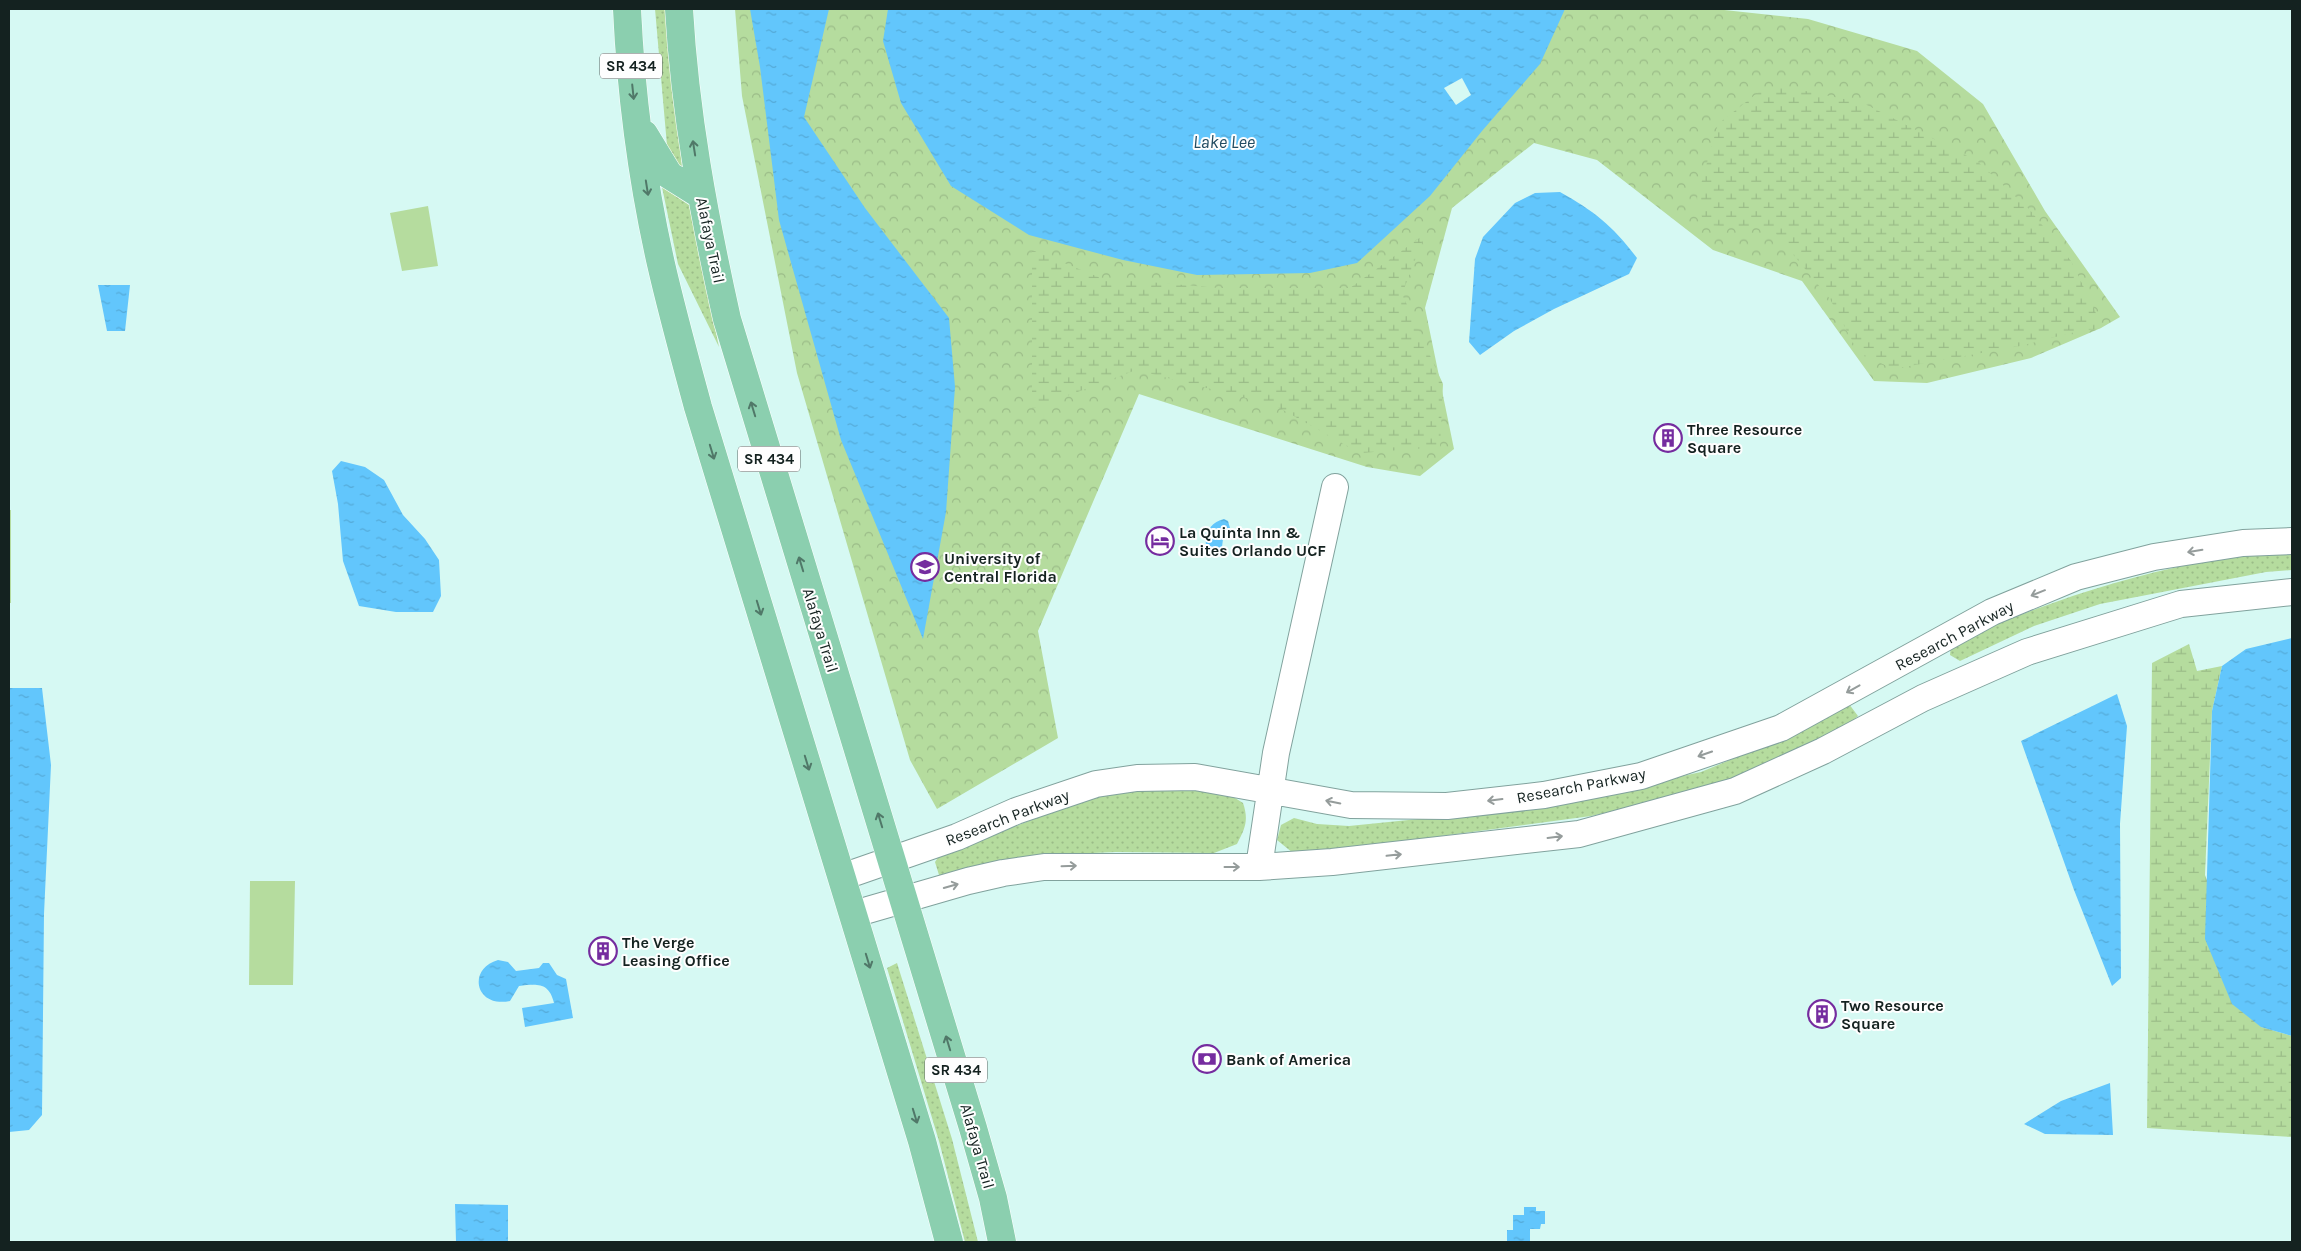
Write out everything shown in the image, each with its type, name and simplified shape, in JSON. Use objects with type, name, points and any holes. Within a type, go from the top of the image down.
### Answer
[{"type":"main road","name":"SR 434","points":[[627,9],[636,122],[661,264],[698,407],[854,914],[922,1141],[949,1242]]},
{"type":"main road","name":"Alafaya Trail","points":[[679,9],[689,117],[701,195],[725,310],[973,1128],[993,1198],[1002,1242]]},
{"type":"main road","points":[[636,122],[668,175],[701,195]]},
{"type":"street","points":[[1259,867],[1270,790],[1334,487]]},
{"type":"street","name":"Research Parkway","points":[[842,877],[957,837],[1016,810],[1096,784],[1137,778],[1195,776],[1350,805],[1447,806],[1544,795],[1641,776],[1781,728],[1992,612],[2076,577],[2154,557],[2243,543],[2292,541]]},
{"type":"street","points":[[854,914],[1003,873],[1044,867],[1084,865],[1259,867],[1332,862],[1579,834],[1735,792],[1823,751],[1923,698],[2027,652],[2181,604],[2292,592]]},
{"type":"green space","points":[[655,9],[666,9],[683,177],[668,157]]},
{"type":"green space","points":[[735,9],[1715,9],[1808,19],[1917,51],[1983,104],[2045,211],[2120,317],[2101,328],[2031,358],[1927,383],[1874,381],[1802,281],[1713,250],[1597,160],[1534,143],[1452,208],[1425,308],[1454,449],[1420,476],[1367,467],[1139,394],[1038,631],[1058,738],[937,809],[910,760],[797,373],[742,96]]},
{"type":"green space","points":[[1786,87],[1863,103],[1977,161],[2030,210],[2071,261],[2094,308],[2101,328],[2071,333],[2020,346],[1893,369],[1858,352],[1830,299],[1772,229],[1704,225],[1697,198],[1718,124],[1760,91]]},
{"type":"green space","points":[[662,187],[689,205],[719,347],[678,264]]},
{"type":"green space","points":[[428,206],[438,266],[402,271],[390,213]]},
{"type":"green space","points":[[1425,234],[1402,294],[1443,384],[1440,447],[1360,453],[1274,405],[1136,370],[1032,409],[1032,250],[1101,278],[1219,288],[1350,288]]},
{"type":"green space","points":[[9,510],[11,510],[11,603],[9,603]]},
{"type":"green space","points":[[2292,550],[2292,570],[2266,572],[2100,604],[2034,626],[1960,661],[1950,655],[1951,643],[2011,618],[2103,586],[2198,563]]},
{"type":"green space","points":[[2189,644],[2197,671],[2222,666],[2212,711],[2205,875],[2261,1027],[2292,1036],[2292,1137],[2147,1128],[2152,663]]},
{"type":"green space","points":[[1849,704],[1858,716],[1836,735],[1720,787],[1591,816],[1351,848],[1293,853],[1277,840],[1281,825],[1294,818],[1317,824],[1349,826],[1488,812],[1572,800],[1701,772],[1802,730]]},
{"type":"green space","points":[[1181,787],[1227,793],[1243,803],[1246,814],[1245,824],[1237,844],[1214,853],[1116,852],[1045,855],[948,876],[939,875],[935,862],[939,856],[1103,792]]},
{"type":"green space","points":[[250,881],[295,881],[293,985],[249,985]]},
{"type":"green space","points":[[897,963],[952,1139],[978,1242],[965,1242],[939,1141],[887,968]]},
{"type":"water","points":[[750,9],[829,9],[804,117],[865,208],[949,318],[955,387],[946,512],[923,639],[841,440],[779,220],[760,67]]},
{"type":"water","name":"Lake Lee","points":[[888,9],[1565,9],[1540,64],[1482,131],[1430,196],[1357,263],[1310,273],[1197,275],[1123,260],[1029,235],[951,186],[901,103],[883,41]]},
{"type":"water","points":[[1560,192],[1602,220],[1620,237],[1637,258],[1629,274],[1554,309],[1514,331],[1480,355],[1469,342],[1475,259],[1483,237],[1515,203],[1535,193]]},
{"type":"water","points":[[98,285],[130,285],[125,331],[107,331]]},
{"type":"water","points":[[341,461],[365,467],[384,480],[403,515],[425,539],[439,560],[441,596],[433,612],[396,612],[359,606],[343,561],[338,504],[332,471]]},
{"type":"water","points":[[1224,519],[1228,521],[1230,528],[1223,539],[1221,555],[1212,555],[1206,544],[1207,534],[1213,524]]},
{"type":"water","points":[[2292,638],[2292,1036],[2261,1027],[2232,1004],[2205,939],[2212,711],[2222,666],[2246,649]]},
{"type":"water","points":[[9,688],[42,688],[51,765],[44,914],[42,1115],[29,1130],[9,1132]]},
{"type":"water","points":[[2117,694],[2127,726],[2120,824],[2121,978],[2112,986],[2074,890],[2021,741]]},
{"type":"water","points":[[498,960],[508,962],[516,971],[539,968],[543,963],[549,963],[557,975],[566,979],[573,1018],[525,1027],[522,1008],[554,1003],[552,996],[545,988],[531,985],[519,986],[510,1001],[498,1002],[489,999],[479,986],[479,979],[482,971],[488,965]]},
{"type":"water","points":[[2110,1083],[2113,1135],[2045,1134],[2024,1124],[2061,1101]]},
{"type":"water","points":[[455,1204],[508,1205],[508,1242],[456,1242]]},
{"type":"water","points":[[1524,1207],[1536,1207],[1536,1211],[1545,1211],[1545,1224],[1541,1224],[1540,1229],[1530,1229],[1530,1242],[1507,1242],[1507,1230],[1513,1230],[1513,1215],[1524,1215]]},
{"type":"pier","points":[[1462,78],[1471,95],[1456,105],[1444,88]]},
{"type":"place","name":"Three Resource Square","points":[[1668,438]]},
{"type":"place","name":"La Quinta Inn & Suites Orlando UCF","points":[[1160,541]]},
{"type":"place","name":"University of Central Florida","points":[[925,567]]},
{"type":"place","name":"The Verge Leasing Office","points":[[603,951]]},
{"type":"place","name":"Two Resource Square","points":[[1822,1014]]},
{"type":"place","name":"Bank of America","points":[[1207,1059]]}]
